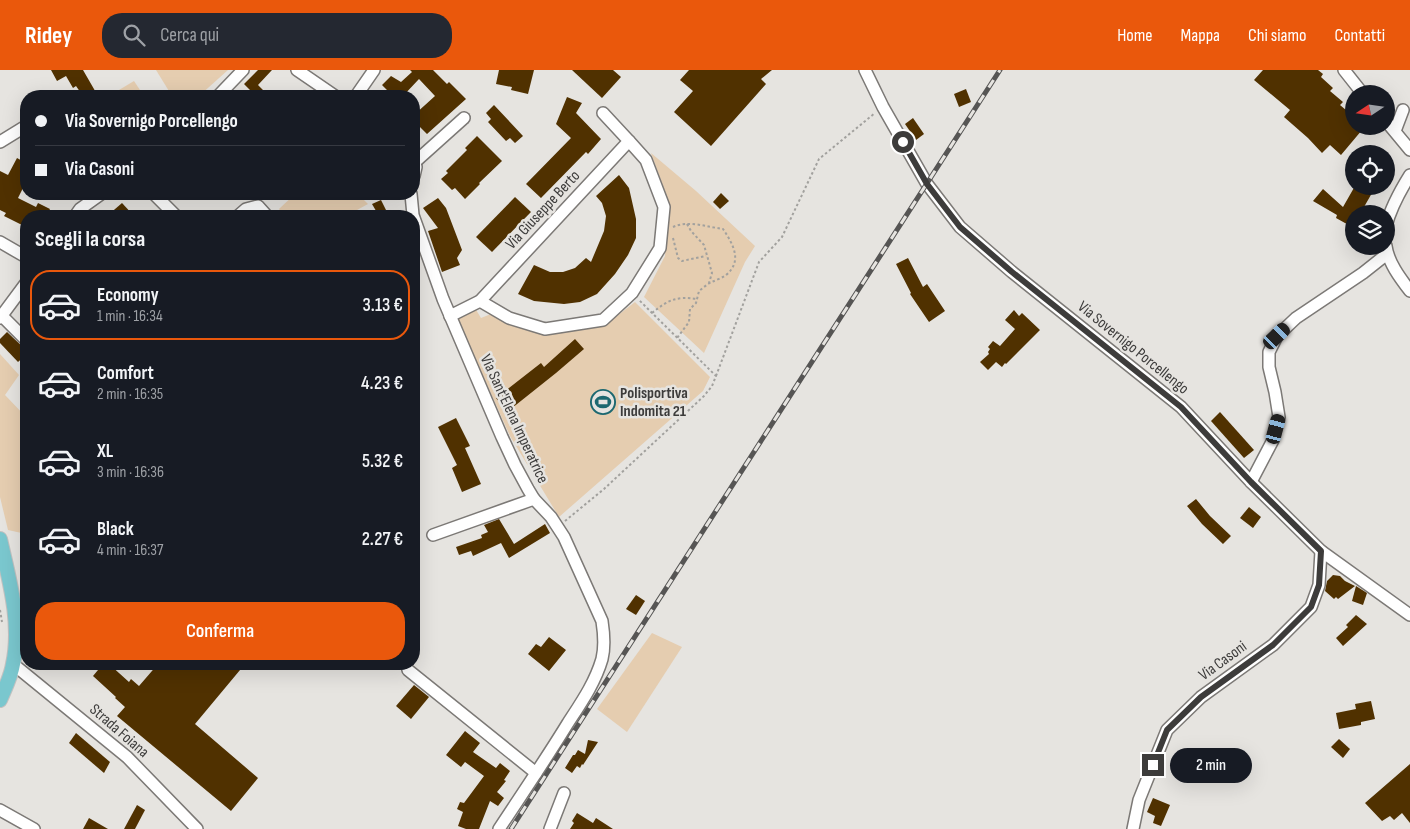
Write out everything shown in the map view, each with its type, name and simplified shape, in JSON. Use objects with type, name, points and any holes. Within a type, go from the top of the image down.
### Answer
[{"type":"main road","points":[[0,539],[16,625],[14,664],[0,700]]},
{"type":"street","points":[[224,90],[243,70]]},
{"type":"street","points":[[297,70],[326,90]]},
{"type":"street","points":[[360,90],[374,70]]},
{"type":"street","name":"Via Sovernigo Porcellengo","points":[[865,70],[927,184],[960,227],[1012,272],[1181,407],[1251,482],[1321,551],[1410,615]]},
{"type":"street","points":[[1344,70],[1356,85]]},
{"type":"street","points":[[1395,129],[1403,110]]},
{"type":"street","points":[[480,302],[509,318],[545,329],[603,320],[632,293],[660,248],[666,228],[664,207],[646,160],[602,113]]},
{"type":"street","points":[[420,156],[464,118]]},
{"type":"street","points":[[0,142],[20,130]]},
{"type":"street","points":[[1395,132],[1410,150]]},
{"type":"street","name":"Via Giuseppe Berto","points":[[450,316],[480,302],[629,141]]},
{"type":"street","points":[[1393,205],[1410,174]]},
{"type":"street","points":[[79,210],[93,200]]},
{"type":"street","points":[[160,200],[170,210]]},
{"type":"street","points":[[245,210],[258,206],[262,210]]},
{"type":"street","name":"Via Sant'Elena Imperatrice","points":[[420,234],[450,316],[515,465],[534,499],[564,537],[602,622],[604,646],[601,660],[590,687],[499,829]]},
{"type":"street","points":[[0,242],[20,254]]},
{"type":"street","points":[[1251,482],[1273,440],[1279,417],[1269,367],[1270,352],[1277,336],[1296,318],[1363,273],[1381,255]]},
{"type":"street","points":[[1389,255],[1410,291]]},
{"type":"street","points":[[20,291],[1,317],[20,334]]},
{"type":"street","points":[[433,535],[534,499]]},
{"type":"street","name":"Via Casoni","points":[[1133,829],[1139,800],[1167,730],[1201,697],[1273,645],[1311,607],[1319,585],[1321,551]]},
{"type":"street","name":"Strada Foiana","points":[[14,664],[20,669]]},
{"type":"street","name":"Strada Foiana","points":[[21,670],[127,757],[197,829]]},
{"type":"street","points":[[408,670],[536,773]]},
{"type":"street","points":[[550,829],[564,793]]},
{"type":"street","points":[[0,810],[34,829]]},
{"type":"path","points":[[558,527],[604,489],[704,396],[712,386],[759,262],[782,237],[819,159],[883,106]]},
{"type":"path","points":[[687,224],[691,232],[704,245],[712,274],[709,283]]},
{"type":"path","points":[[677,338],[689,322],[690,309],[696,303],[698,291],[724,276],[732,268],[736,253],[723,229],[693,224],[666,228],[676,244],[678,258],[682,261],[707,256]]},
{"type":"path","points":[[632,293],[716,376]]},
{"type":"path","points":[[652,313],[663,304],[674,300],[684,297],[697,299]]},
{"type":"shaded area","points":[[156,70],[228,70],[206,90],[168,90]]},
{"type":"shaded area","points":[[134,81],[140,90],[119,90]]},
{"type":"shaded area","points":[[651,153],[696,191],[755,246],[745,262],[704,353],[644,297],[665,256],[668,200]]},
{"type":"shaded area","points":[[289,200],[364,200],[368,204],[357,210],[279,209]]},
{"type":"shaded area","name":"Polisportiva Indomita 21","points":[[635,302],[710,377],[703,391],[559,517],[510,436],[457,318],[475,308],[481,318],[491,314],[546,333],[604,326]]},
{"type":"shaded area","points":[[0,354],[19,375],[5,395],[20,411],[20,533],[8,530],[0,497]]},
{"type":"shaded area","points":[[652,633],[682,647],[627,732],[597,709]]},
{"type":"building","points":[[51,70],[83,70],[95,90],[79,90],[76,86],[73,88],[66,76],[57,81]]},
{"type":"building","points":[[258,70],[272,70],[258,85],[263,90],[250,90],[244,84]]},
{"type":"building","points":[[410,70],[433,70],[447,84],[449,82],[466,99],[427,134],[420,127],[420,110],[435,96],[419,79],[409,90],[387,90],[382,85],[391,76],[401,82],[412,72]]},
{"type":"building","points":[[499,70],[534,70],[528,94],[511,90],[512,87],[496,84]]},
{"type":"building","points":[[572,70],[613,70],[621,77],[602,98]]},
{"type":"building","points":[[689,70],[772,70],[761,79],[766,84],[711,146],[674,112],[693,91],[680,80]]},
{"type":"building","points":[[1263,70],[1318,70],[1323,74],[1321,77],[1333,88],[1330,91],[1343,102],[1340,105],[1345,109],[1345,135],[1358,135],[1349,145],[1345,145],[1345,150],[1341,155],[1330,145],[1322,153],[1284,117],[1290,110],[1254,80]]},
{"type":"building","points":[[966,89],[971,102],[959,107],[954,94]]},
{"type":"building","points":[[567,97],[582,103],[576,113],[601,139],[588,154],[586,152],[541,198],[526,184],[571,138],[556,124]]},
{"type":"building","points":[[494,105],[523,136],[515,143],[510,138],[506,141],[488,122],[491,119],[486,113]]},
{"type":"building","points":[[913,118],[924,134],[916,140],[905,124]]},
{"type":"building","points":[[477,136],[502,161],[465,199],[455,188],[452,190],[441,179],[448,173],[446,171],[467,150],[465,148]]},
{"type":"building","points":[[17,158],[20,160],[20,194],[18,198],[36,207],[38,203],[50,210],[20,210],[20,224],[4,216],[6,213],[0,210],[0,171],[8,175]]},
{"type":"building","points":[[619,175],[629,188],[636,219],[636,238],[628,255],[615,274],[597,294],[580,302],[564,304],[534,301],[518,294],[534,265],[550,272],[563,272],[575,268],[586,258],[591,262],[604,231],[606,216],[602,203],[596,196]]},
{"type":"building","points":[[1323,189],[1343,207],[1350,195],[1371,195],[1365,205],[1345,205],[1345,223],[1336,218],[1337,215],[1313,201]]},
{"type":"building","points":[[721,193],[729,201],[720,209],[713,202]]},
{"type":"building","points":[[515,197],[531,212],[492,252],[476,237]]},
{"type":"building","points":[[438,198],[446,208],[462,250],[457,258],[460,265],[442,272],[428,231],[438,228],[423,208]]},
{"type":"building","points":[[381,200],[386,210],[376,210],[372,204]]},
{"type":"building","points":[[122,203],[128,210],[114,210]]},
{"type":"building","points":[[908,258],[923,287],[927,284],[945,311],[929,322],[910,294],[896,264]]},
{"type":"building","points":[[1014,310],[1019,316],[1022,313],[1040,330],[1006,364],[1002,367],[996,362],[988,370],[980,362],[989,354],[990,349],[988,347],[993,341],[1000,346],[1015,329],[1005,320]]},
{"type":"building","points":[[7,332],[20,344],[20,360],[18,362],[0,343],[0,339]]},
{"type":"building","points":[[575,339],[584,349],[507,412],[496,398],[541,363],[544,367]]},
{"type":"building","points":[[1220,412],[1254,450],[1244,458],[1211,421]]},
{"type":"building","points":[[456,418],[470,446],[465,448],[481,484],[462,492],[452,468],[457,465],[438,427]]},
{"type":"building","points":[[1196,499],[1210,516],[1231,536],[1223,544],[1187,506]]},
{"type":"building","points":[[1249,507],[1261,517],[1253,528],[1240,518]]},
{"type":"building","points":[[499,519],[514,544],[545,524],[550,533],[509,558],[501,543],[473,556],[471,551],[459,555],[456,547],[482,538],[481,535],[488,532],[484,525]]},
{"type":"building","points":[[1333,575],[1340,576],[1355,586],[1338,599],[1336,597],[1334,599],[1325,591],[1327,581]]},
{"type":"building","points":[[1356,586],[1367,593],[1363,605],[1352,601]]},
{"type":"building","points":[[636,595],[645,601],[636,615],[626,609]]},
{"type":"building","points":[[1356,615],[1367,624],[1343,646],[1336,638],[1348,627],[1346,625]]},
{"type":"building","points":[[549,637],[566,650],[549,671],[528,654],[536,644],[541,647]]},
{"type":"building","points":[[98,670],[116,670],[129,682],[131,679],[139,686],[153,670],[240,670],[195,724],[258,778],[231,811],[117,716],[125,707],[93,676]]},
{"type":"building","points":[[414,685],[429,697],[411,719],[396,706]]},
{"type":"building","points":[[1371,701],[1375,719],[1361,722],[1361,725],[1339,729],[1336,713],[1356,709],[1355,704]]},
{"type":"building","points":[[465,731],[480,743],[473,752],[496,768],[500,763],[510,771],[504,780],[506,781],[497,792],[504,798],[498,806],[490,801],[479,829],[466,829],[458,826],[463,812],[457,809],[460,802],[464,803],[484,776],[465,762],[461,767],[446,755]]},
{"type":"building","points":[[76,733],[110,762],[104,773],[69,743]]},
{"type":"building","points":[[1339,739],[1350,749],[1343,758],[1331,747]]},
{"type":"building","points":[[588,740],[598,742],[583,765],[580,768],[577,766],[572,773],[565,768],[578,750],[585,754]]},
{"type":"building","points":[[1410,764],[1410,823],[1402,813],[1394,820],[1390,816],[1382,821],[1365,803]]},
{"type":"building","points":[[1153,798],[1170,805],[1161,826],[1153,823],[1155,816],[1147,812]]},
{"type":"building","points":[[137,805],[145,810],[135,829],[124,829]]},
{"type":"building","points":[[577,813],[593,823],[596,818],[613,829],[570,829]]},
{"type":"building","points":[[89,818],[108,829],[83,829]]},
{"type":"railway","points":[[511,829],[1000,70]]},
{"type":"place","name":"Polisportiva Indomita 21","points":[[603,402]]},
{"type":"route","points":[[903,142],[927,184],[960,227],[1012,272],[1181,407],[1251,482],[1321,551],[1319,585],[1311,607],[1273,645],[1201,697],[1167,730],[1153,765]]}]
